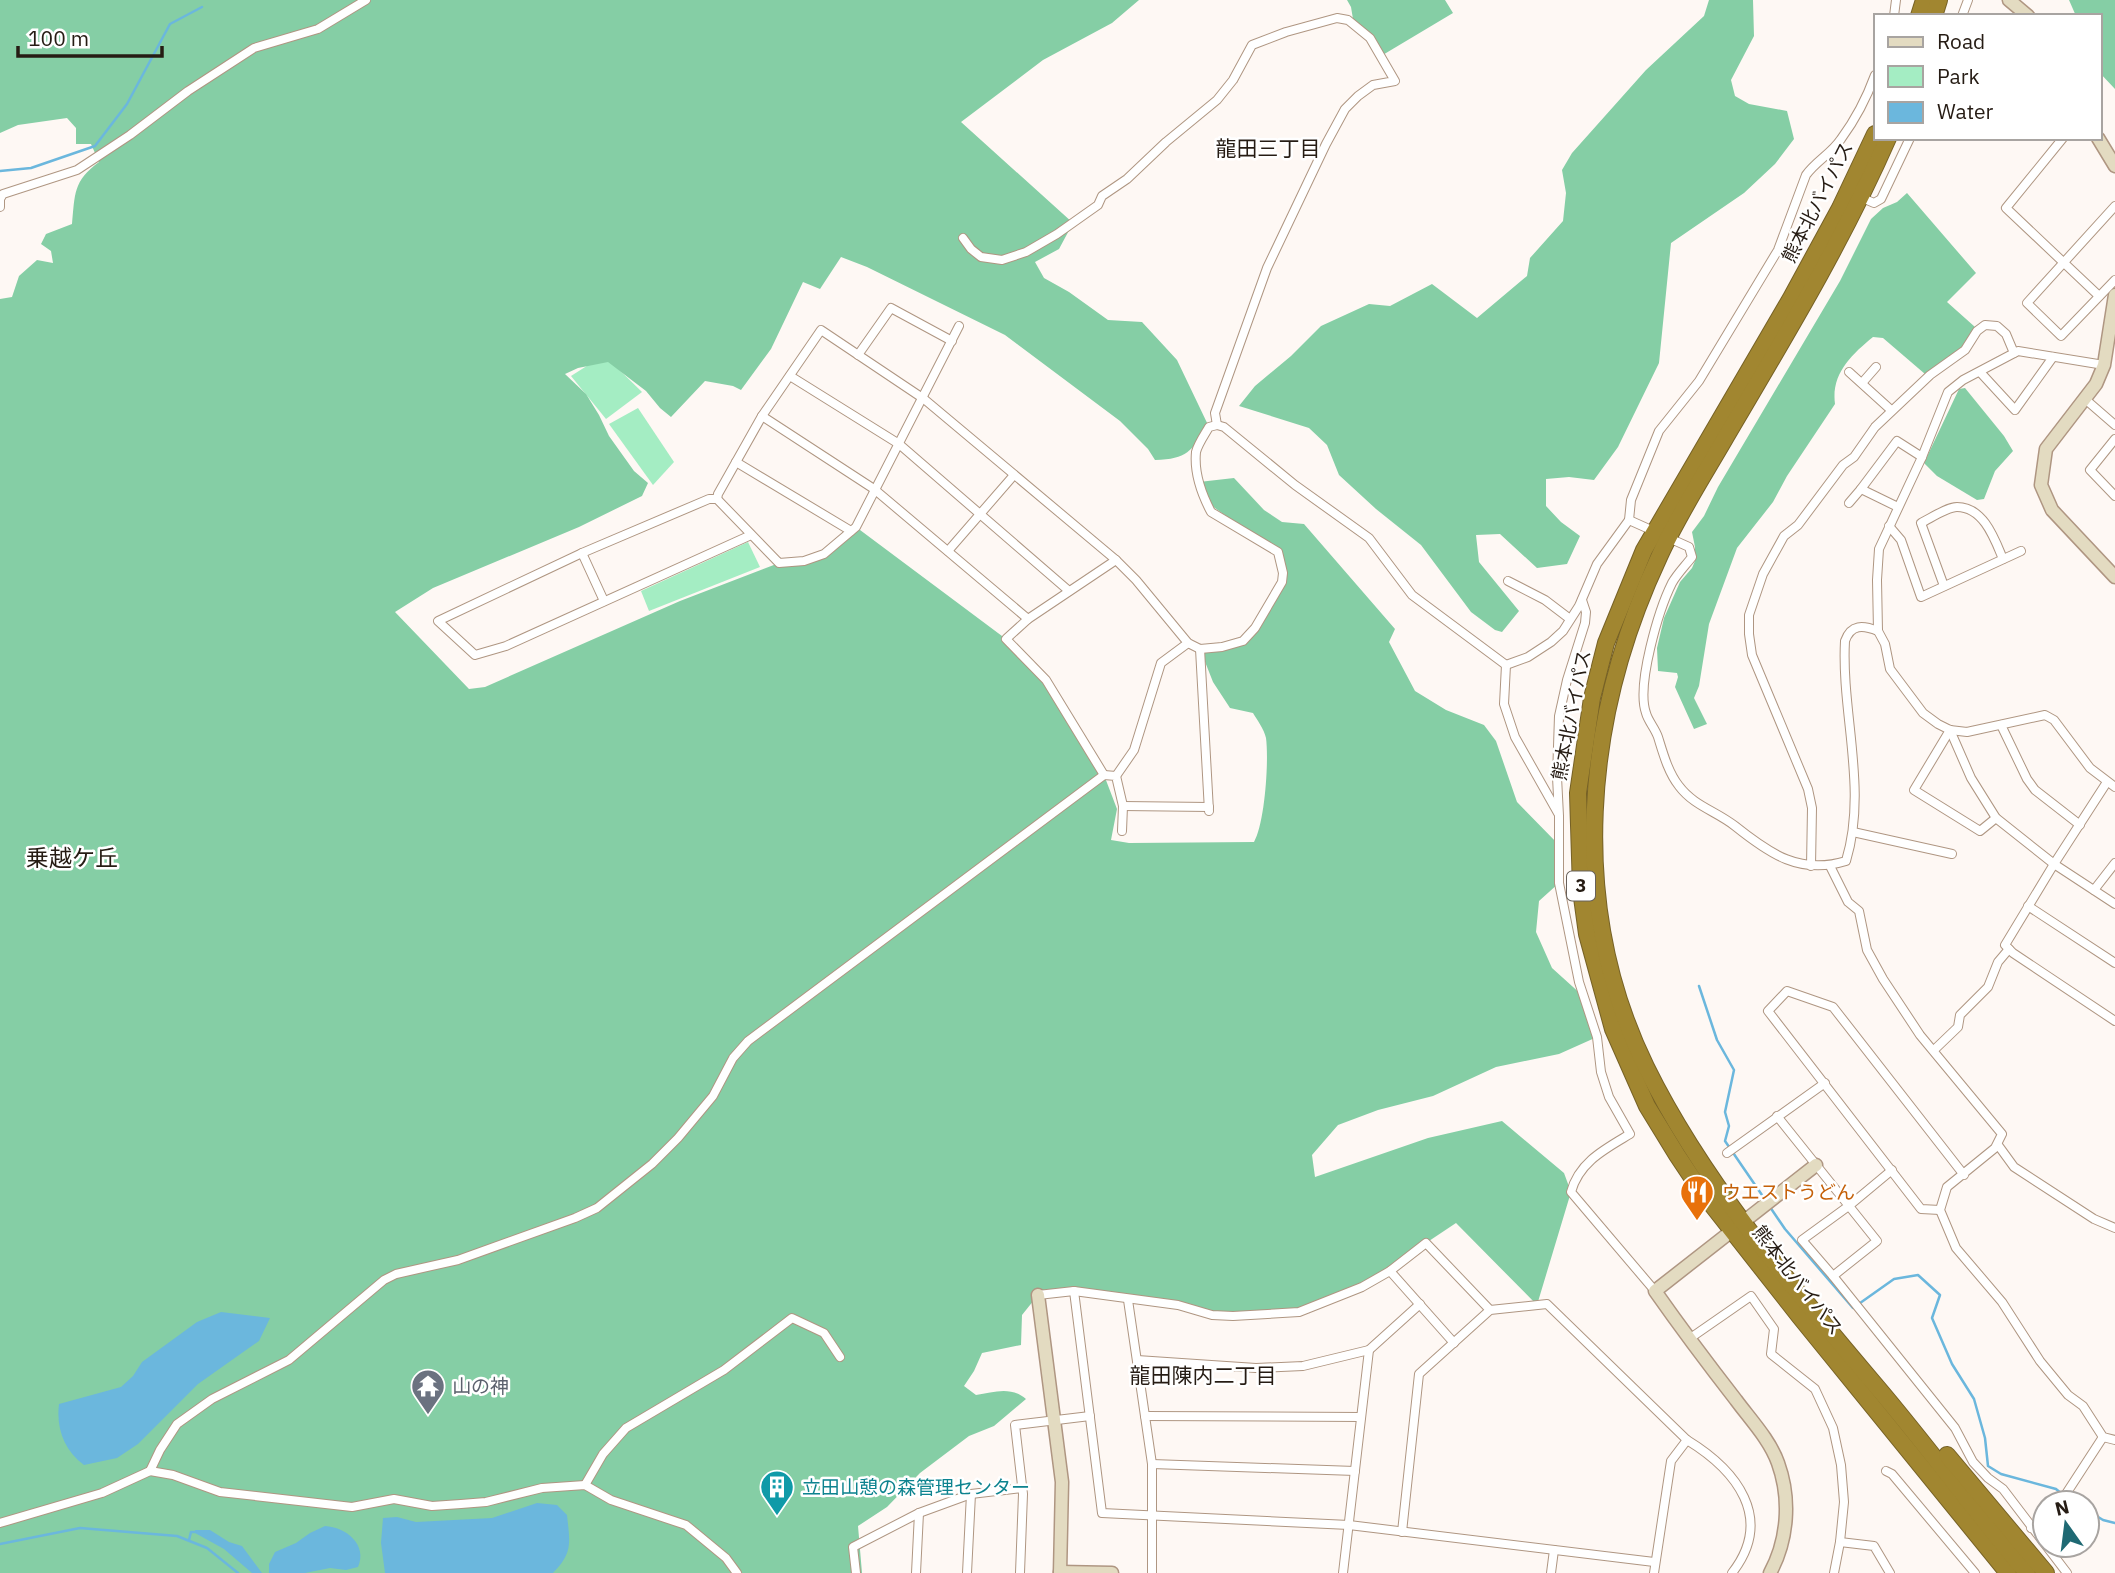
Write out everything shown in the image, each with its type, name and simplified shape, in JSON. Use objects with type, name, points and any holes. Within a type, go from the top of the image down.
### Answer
[{"type":"highway","name":"熊本北バイパス","points":[[1874,136],[1840,208],[1662,534],[1659,556],[1624,645],[1604,719],[1593,822],[1598,910],[1611,968],[1644,1063],[1738,1226],[1905,1448],[2008,1573]]},
{"type":"highway","name":"熊本北バイパス","points":[[1662,534],[1832,254],[1887,140]]},
{"type":"highway","name":"熊本北バイパス","points":[[1738,1226],[1805,1297],[1922,1439],[2027,1573]]},
{"type":"highway","points":[[1805,1297],[1861,1351],[2046,1573]]},
{"type":"highway","points":[[1905,1448],[1926,1484],[1994,1573]]},
{"type":"street","points":[[0,207],[3,194],[77,170],[254,48],[318,30],[366,0]]},
{"type":"street","points":[[2009,0],[2026,14]]},
{"type":"street","points":[[963,238],[981,257],[991,259],[1002,260],[1036,246],[1098,205],[1102,196],[1126,179],[1217,100],[1233,80],[1252,45],[1337,18],[1348,20],[1370,38],[1395,81],[1373,85],[1358,96],[1346,109],[1326,144],[1267,268],[1215,412],[1217,425]]},
{"type":"street","points":[[1506,665],[1528,657],[1545,646],[1563,631],[1570,620],[1582,600],[1597,564],[1629,520],[1630,500],[1659,431],[1699,381],[1778,250],[1806,175],[1812,166],[1841,141],[1873,87]]},
{"type":"street","points":[[1860,197],[1874,203],[1881,199],[1909,140]]},
{"type":"street","points":[[2061,140],[2006,208],[2099,296]]},
{"type":"street","points":[[2099,140],[2115,166]]},
{"type":"street","points":[[2115,206],[2027,303],[2061,336],[2115,280]]},
{"type":"street","points":[[2115,295],[2104,365],[2096,384],[2046,449],[2041,485],[2052,510],[2115,577]]},
{"type":"street","points":[[858,355],[891,308],[952,341]]},
{"type":"street","points":[[1811,866],[1812,808],[1808,789],[1752,655],[1749,615],[1763,574],[1784,536],[1798,525],[1875,427],[1930,375],[1965,350],[1977,331],[1984,325],[1997,326],[2006,334],[2014,353]]},
{"type":"street","points":[[751,535],[506,646],[475,655],[438,621],[582,553],[709,499],[717,499],[779,563],[795,563],[824,554],[856,527],[924,399],[959,326]]},
{"type":"street","points":[[717,499],[762,416],[821,330],[924,399],[1116,560],[1188,643],[1200,649],[1243,641],[1255,628],[1276,594],[1283,573],[1278,552],[1211,512],[1205,501],[1199,482],[1196,452],[1209,427],[1217,425],[1224,427],[1296,485],[1369,538],[1412,595],[1506,665]]},
{"type":"street","points":[[2104,365],[2018,351],[1964,380],[1948,392],[1922,457],[1879,549],[1877,580],[1878,631],[1885,644],[1891,669],[1923,713],[1950,730],[1967,732],[2045,715],[2054,720],[2076,753],[2090,768],[2111,784],[2054,864],[2004,945],[2113,1016]]},
{"type":"street","points":[[1980,372],[2015,410],[2053,357]]},
{"type":"street","points":[[1862,383],[1876,367]]},
{"type":"street","points":[[1849,372],[1891,410]]},
{"type":"street","points":[[790,376],[899,444],[952,487],[1069,591]]},
{"type":"street","points":[[2085,399],[2115,425]]},
{"type":"street","points":[[762,416],[874,489],[1028,619]]},
{"type":"street","points":[[2115,439],[2090,470],[2115,496]]},
{"type":"street","points":[[1849,503],[1897,441],[1922,457]]},
{"type":"street","points":[[736,462],[851,531]]},
{"type":"street","points":[[948,551],[1014,475]]},
{"type":"street","points":[[1861,489],[1898,507]]},
{"type":"street","points":[[1944,586],[1921,523],[1955,507],[1966,509],[1987,523],[2003,559]]},
{"type":"street","points":[[1629,520],[1689,547],[1692,558],[1674,579],[1651,642],[1645,683],[1645,712],[1657,733],[1663,754],[1678,785],[1696,803],[1726,818],[1750,838],[1790,862],[1830,866],[1846,861],[1855,809],[1845,642],[1847,634],[1855,627],[1866,626],[1878,631]]},
{"type":"street","points":[[1889,526],[1901,540],[1921,597],[2021,551]]},
{"type":"street","points":[[582,553],[604,601]]},
{"type":"street","points":[[1104,775],[1046,680],[1006,639],[1028,619],[1116,560]]},
{"type":"street","points":[[1508,581],[1545,600],[1570,620]]},
{"type":"street","points":[[1582,600],[1586,612],[1585,624],[1559,716],[1559,883],[1567,934],[1597,1037],[1601,1072],[1609,1097],[1630,1134],[1592,1156],[1574,1182],[1571,1192],[1655,1291],[1761,1433],[1778,1462],[1785,1492],[1786,1520],[1780,1551],[1770,1573]]},
{"type":"street","points":[[1122,831],[1123,806],[1116,776],[1134,750],[1161,663],[1188,643]]},
{"type":"street","points":[[1123,806],[1209,809],[1200,649]]},
{"type":"street","points":[[1506,665],[1504,704],[1515,737],[1559,816]]},
{"type":"street","points":[[2001,725],[2026,779],[2045,798],[2080,825]]},
{"type":"street","points":[[1950,730],[1971,778],[1996,818],[2054,864],[2115,904]]},
{"type":"street","points":[[1950,730],[1914,790],[1980,831],[1996,818]]},
{"type":"street","points":[[150,1471],[177,1424],[212,1399],[289,1360],[384,1280],[396,1274],[458,1260],[597,1208],[652,1164],[678,1139],[713,1096],[733,1058],[748,1041],[1104,775],[1116,776]]},
{"type":"street","points":[[1853,832],[1952,854]]},
{"type":"street","points":[[2094,890],[2114,865]]},
{"type":"street","points":[[1830,866],[1848,902],[1859,911],[1867,950],[1883,979],[1920,1035],[2002,1133],[1998,1145],[1947,1187],[1940,1210],[1956,1248],[2002,1302],[2040,1361],[2068,1395],[2083,1406],[2103,1437],[2115,1440]]},
{"type":"street","points":[[2028,906],[2115,963]]},
{"type":"street","points":[[1934,1050],[1958,1027],[1960,1016],[1988,987],[1998,962],[2009,950]]},
{"type":"street","points":[[1940,1210],[1921,1209],[1768,1011],[1787,991],[1833,1007],[1964,1175]]},
{"type":"street","points":[[1727,1153],[1825,1083]]},
{"type":"street","points":[[1777,1116],[1877,1241],[1833,1276]]},
{"type":"street","points":[[1998,1145],[2014,1167],[2094,1219],[2115,1228]]},
{"type":"street","points":[[1655,1291],[1816,1165]]},
{"type":"street","points":[[1892,1170],[1802,1240],[1955,1427],[1973,1462],[2003,1489],[2031,1528]]},
{"type":"street","points":[[1112,1573],[1060,1572],[1062,1482],[1038,1295],[1074,1291],[1178,1305],[1212,1315],[1299,1312],[1329,1301],[1390,1271],[1426,1243],[1490,1310]]},
{"type":"street","points":[[1390,1271],[1454,1343]]},
{"type":"street","points":[[1074,1291],[1102,1513],[1349,1525],[1654,1562]]},
{"type":"street","points":[[1689,1339],[1751,1296],[1774,1329],[1771,1353],[1815,1389],[1833,1429],[1841,1465],[1843,1491],[1836,1572]]},
{"type":"street","points":[[1128,1300],[1152,1464],[1152,1573]]},
{"type":"street","points":[[1137,1360],[1264,1368],[1303,1366],[1369,1350],[1420,1304]]},
{"type":"street","points":[[1402,1532],[1419,1374],[1490,1310],[1547,1304],[1687,1440],[1726,1471],[1741,1489],[1749,1506],[1751,1523],[1741,1560],[1732,1573]]},
{"type":"street","points":[[585,1485],[603,1454],[626,1428],[724,1370],[792,1318],[824,1333],[840,1357]]},
{"type":"street","points":[[1343,1573],[1369,1350]]},
{"type":"street","points":[[1020,1573],[1022,1488],[1015,1425],[1090,1416]]},
{"type":"street","points":[[1145,1416],[1361,1417]]},
{"type":"street","points":[[2067,1489],[2103,1437]]},
{"type":"street","points":[[1654,1573],[1671,1461],[1687,1440]]},
{"type":"street","points":[[1152,1464],[1355,1471]]},
{"type":"street","points":[[0,1523],[102,1493],[150,1471],[173,1475],[220,1492],[352,1507],[394,1499],[432,1506],[486,1502],[542,1488],[585,1485],[611,1500],[686,1525],[726,1558],[737,1573]]},
{"type":"street","points":[[1886,1471],[1913,1497],[1975,1573]]},
{"type":"street","points":[[856,1573],[853,1547],[919,1513],[971,1494],[1022,1488]]},
{"type":"street","points":[[967,1573],[971,1494]]},
{"type":"street","points":[[916,1573],[919,1513]]},
{"type":"street","points":[[1840,1542],[1874,1546],[1890,1573]]},
{"type":"street","points":[[1551,1573],[1554,1550]]},
{"type":"street","points":[[2056,1559],[2067,1573]]},
{"type":"green space","points":[[0,0],[1139,0],[1112,23],[1043,60],[961,122],[1073,223],[1059,249],[1035,262],[1044,278],[1108,320],[1142,322],[1177,360],[1209,427],[1187,452],[1175,458],[1155,460],[1148,449],[1120,421],[1005,335],[867,267],[841,257],[820,289],[803,282],[771,349],[741,390],[705,381],[671,417],[646,391],[608,362],[578,368],[565,374],[586,394],[609,436],[634,471],[648,483],[642,496],[579,527],[433,588],[395,612],[469,689],[485,687],[680,601],[779,563],[812,559],[856,527],[1006,639],[1032,665],[1104,775],[1117,809],[1111,840],[1129,843],[1254,842],[1261,821],[1265,791],[1266,738],[1253,713],[1230,708],[1213,682],[1200,649],[1243,641],[1282,582],[1277,552],[1205,501],[1199,482],[1234,478],[1264,510],[1282,522],[1304,524],[1395,629],[1389,642],[1415,691],[1446,710],[1484,725],[1496,741],[1517,802],[1559,845],[1559,883],[1539,901],[1536,932],[1552,968],[1583,996],[1597,1037],[1559,1054],[1496,1067],[1433,1096],[1378,1110],[1338,1125],[1312,1155],[1315,1177],[1428,1138],[1502,1121],[1564,1173],[1571,1192],[1537,1305],[1456,1223],[1390,1271],[1299,1312],[1233,1316],[1178,1305],[1074,1291],[1038,1295],[1022,1315],[1021,1345],[982,1353],[964,1386],[976,1395],[1008,1391],[1026,1399],[994,1426],[969,1436],[920,1473],[887,1507],[858,1526],[862,1573],[0,1573],[0,299],[12,297],[19,276],[37,260],[53,263],[51,251],[41,244],[46,234],[72,224],[75,196],[80,182],[99,162],[91,144],[76,144],[76,128],[67,118],[18,125],[0,133]]},
{"type":"green space","points":[[1347,0],[1445,0],[1453,13],[1381,56],[1354,25]]},
{"type":"green space","points":[[1709,0],[1753,0],[1754,36],[1731,80],[1735,96],[1749,104],[1787,111],[1794,139],[1775,164],[1744,193],[1671,243],[1659,363],[1618,447],[1594,480],[1569,477],[1546,479],[1546,506],[1580,536],[1567,564],[1537,568],[1500,534],[1476,535],[1479,562],[1519,611],[1502,632],[1495,630],[1471,612],[1421,545],[1339,475],[1327,445],[1309,428],[1239,406],[1255,386],[1321,326],[1369,304],[1390,306],[1432,284],[1477,318],[1527,276],[1530,258],[1563,221],[1566,193],[1562,170],[1572,153],[1646,70],[1704,16]]},
{"type":"green space","points":[[2069,0],[2115,0],[2115,89],[2101,74],[2101,14],[2075,14]]},
{"type":"green space","points":[[1907,193],[1976,273],[1947,302],[1975,327],[1960,349],[1925,374],[1883,338],[1873,337],[1844,366],[1836,383],[1835,404],[1773,502],[1737,548],[1709,624],[1699,686],[1694,698],[1707,724],[1694,729],[1675,687],[1677,673],[1658,671],[1657,648],[1664,618],[1680,582],[1695,561],[1692,532],[1704,516],[1718,487],[1840,281],[1871,219]]},
{"type":"green space","points":[[604,355],[642,392],[606,419],[571,376]]},
{"type":"green space","points":[[1965,388],[2013,451],[1995,471],[1984,499],[1977,500],[1937,476],[1924,463],[1959,389]]},
{"type":"green space","points":[[638,408],[674,462],[653,485],[609,424]]},
{"type":"green space","points":[[748,542],[760,567],[649,611],[641,591]]},
{"type":"water","points":[[221,1312],[270,1318],[259,1341],[198,1384],[138,1444],[117,1458],[84,1465],[71,1453],[60,1430],[59,1404],[121,1387],[133,1376],[142,1362],[197,1322]]},
{"type":"water","points":[[537,1503],[557,1505],[567,1515],[569,1547],[553,1573],[385,1573],[381,1543],[383,1518],[397,1517],[416,1522],[492,1518]]},
{"type":"water","points":[[325,1526],[340,1530],[353,1539],[360,1551],[358,1567],[346,1570],[330,1568],[305,1573],[269,1573],[269,1564],[275,1552]]},
{"type":"water","points":[[195,1530],[210,1530],[229,1542],[242,1546],[262,1573],[252,1573],[224,1549],[195,1533]]},
{"type":"waterway","points":[[0,171],[31,168],[95,146],[127,104],[170,24],[202,7]]},
{"type":"waterway","points":[[1699,986],[1717,1040],[1734,1070],[1725,1112],[1729,1126],[1725,1141],[1764,1198]]},
{"type":"waterway","points":[[1770,1207],[1785,1229],[1853,1308],[1894,1279],[1918,1275],[1940,1295],[1932,1318],[1952,1364],[1974,1399],[1985,1438],[1988,1466],[2001,1474],[2056,1489]]},
{"type":"waterway","points":[[2101,1519],[2115,1523]]},
{"type":"waterway","points":[[0,1544],[80,1528],[177,1536],[207,1548],[238,1573]]},
{"type":"waterway","points":[[189,1540],[191,1532],[195,1532]]},
{"type":"place","name":"ウエストうどん","points":[[1697,1222]]},
{"type":"place","name":"山の神","points":[[428,1416]]},
{"type":"place","name":"立田山憩の森管理センター","points":[[777,1517]]},
{"type":"district","name":"龍田三丁目","points":[[1268,149]]},
{"type":"district","name":"乗越ケ丘","points":[[72,858]]},
{"type":"district","name":"龍田陳内二丁目","points":[[1203,1376]]}]
